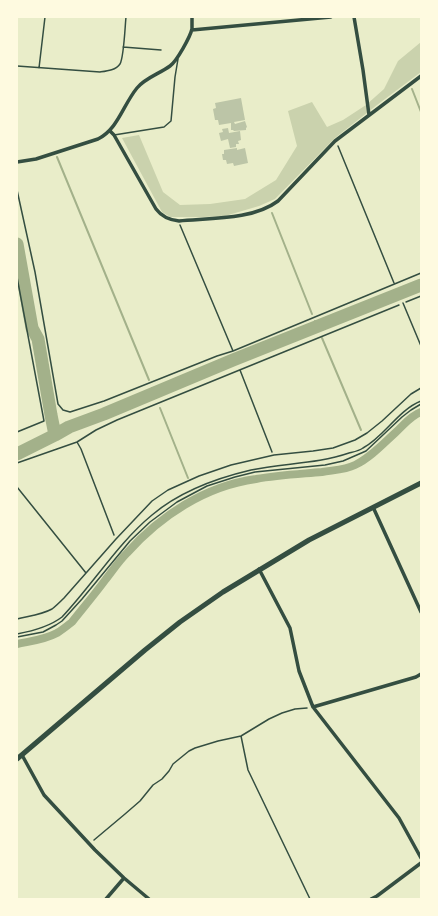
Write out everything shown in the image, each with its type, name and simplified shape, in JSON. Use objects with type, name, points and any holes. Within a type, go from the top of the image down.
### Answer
[{"type":"main road","points":[[17,759],[145,650],[180,622],[223,592],[309,540],[421,483]]},
{"type":"street","points":[[17,162],[36,159],[98,139],[110,130],[139,86],[171,65],[178,58],[192,30],[192,17]]},
{"type":"street","points":[[192,30],[331,17]]},
{"type":"street","points":[[354,17],[369,115]]},
{"type":"street","points":[[110,130],[156,209],[163,217],[173,221],[179,221],[246,215],[278,201],[335,141],[421,76]]},
{"type":"street","points":[[373,507],[421,612]]},
{"type":"street","points":[[259,569],[290,628],[299,671],[313,707],[399,818],[421,858]]},
{"type":"street","points":[[313,707],[416,677],[421,674]]},
{"type":"street","points":[[22,755],[44,795],[89,844],[124,878],[149,899]]},
{"type":"street","points":[[371,899],[421,863]]},
{"type":"street","points":[[106,899],[124,878]]},
{"type":"lane","points":[[39,68],[45,17]]},
{"type":"lane","points":[[17,66],[100,72],[114,68],[120,64],[122,56],[126,17]]},
{"type":"lane","points":[[123,47],[161,50]]},
{"type":"lane","points":[[114,136],[164,128],[171,121],[178,58]]},
{"type":"lane","points":[[403,303],[421,346]]},
{"type":"lane","points":[[17,619],[51,609],[64,598],[152,501],[168,490],[199,476],[231,465],[274,455],[326,449],[355,440],[367,433],[411,394],[421,388]]},
{"type":"lane","points":[[17,487],[86,573]]},
{"type":"path","points":[[335,141],[395,283]]},
{"type":"path","points":[[17,190],[35,272],[58,404],[63,410],[70,412],[233,351],[421,273]]},
{"type":"path","points":[[179,221],[233,351]]},
{"type":"path","points":[[17,277],[44,421],[17,432]]},
{"type":"path","points":[[17,463],[77,442],[96,430],[118,420],[421,296]]},
{"type":"path","points":[[240,370],[274,455]]},
{"type":"path","points":[[17,634],[44,627],[59,619],[140,526],[161,508],[178,498],[216,479],[237,473],[260,468],[343,456],[363,448],[374,440],[410,406],[421,401]]},
{"type":"path","points":[[17,637],[43,632],[62,621],[130,541],[150,522],[177,502],[207,486],[255,472],[343,461],[366,451],[402,417],[421,404]]},
{"type":"path","points":[[77,442],[116,539]]},
{"type":"path","points":[[89,844],[140,801],[153,785],[162,779],[173,764],[189,751],[218,741],[242,736],[269,719],[282,713],[295,709],[313,707]]},
{"type":"path","points":[[242,736],[248,770],[310,899]]},
{"type":"green space","points":[[421,42],[421,72],[335,138],[275,199],[259,206],[225,216],[170,217],[162,212],[122,138],[139,135],[163,192],[180,205],[210,204],[245,199],[276,180],[297,146],[288,111],[312,102],[327,127],[343,120],[366,105],[384,89],[398,61]]},
{"type":"building","points":[[241,98],[245,120],[234,122],[235,124],[245,121],[247,127],[246,130],[231,130],[231,123],[219,125],[218,120],[215,120],[213,109],[216,108],[215,103]]},
{"type":"building","points":[[228,128],[229,133],[240,131],[241,140],[238,141],[239,144],[236,144],[236,147],[230,148],[228,139],[221,141],[219,133],[223,132],[222,129]]},
{"type":"building","points":[[237,148],[237,150],[245,148],[248,163],[234,166],[233,163],[227,164],[226,160],[223,160],[222,154],[224,154],[224,150]]},
{"type":"waterway","points":[[412,89],[421,112]]},
{"type":"waterway","points":[[57,157],[149,380]]},
{"type":"waterway","points":[[272,213],[312,314]]},
{"type":"waterway","points":[[17,244],[32,328],[38,339],[55,435]]},
{"type":"waterway","points":[[17,454],[69,427],[421,285]]},
{"type":"waterway","points":[[315,321],[319,331]]},
{"type":"waterway","points":[[322,338],[361,430]]},
{"type":"waterway","points":[[152,388],[156,398]]},
{"type":"waterway","points":[[160,408],[188,478]]},
{"type":"waterway","points":[[17,644],[47,637],[61,631],[72,622],[119,562],[140,539],[169,515],[185,505],[219,488],[237,483],[272,476],[322,472],[351,467],[371,455],[410,418],[421,412]]}]
